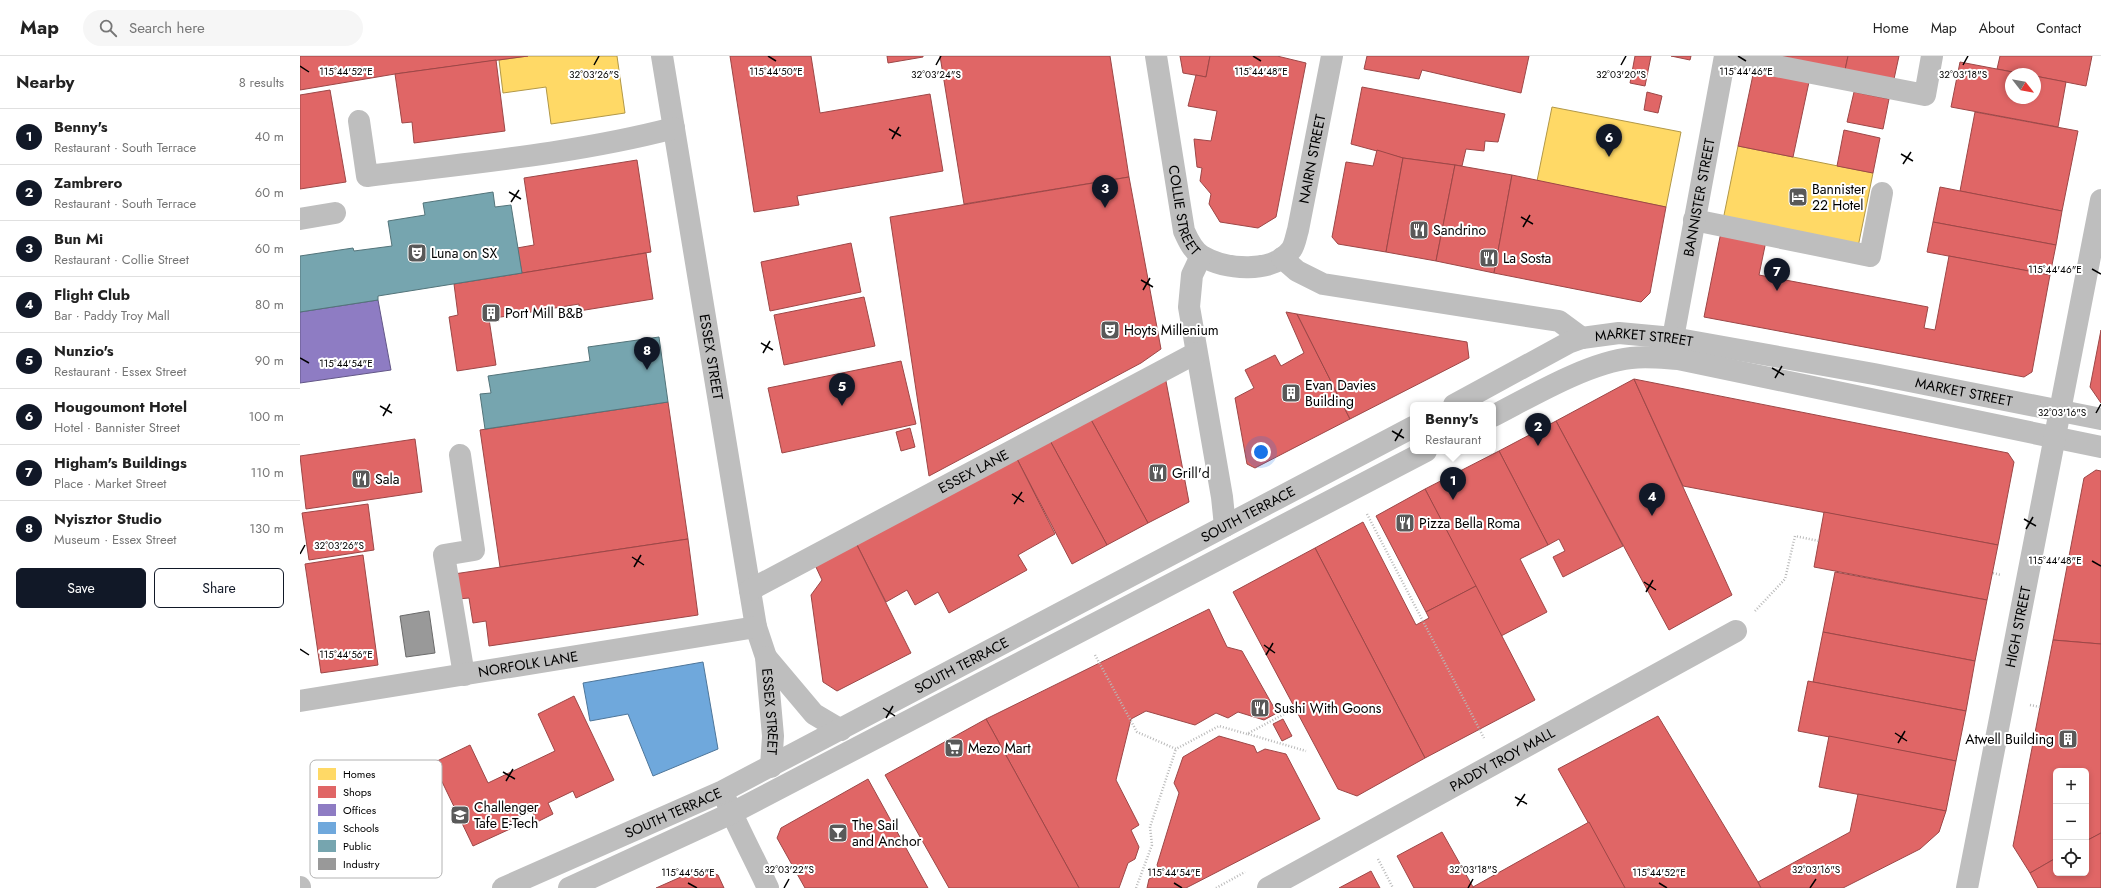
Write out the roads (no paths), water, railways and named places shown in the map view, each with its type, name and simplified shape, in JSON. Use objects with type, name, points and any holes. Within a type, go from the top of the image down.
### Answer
[{"type":"street","name":"ESSEX STREET","points":[[662,56],[756,627],[766,657],[773,736],[771,767]]},
{"type":"street","name":"COLLIE STREET","points":[[1156,56],[1184,231],[1191,244],[1201,256],[1192,275],[1189,307],[1222,496],[1225,526]]},
{"type":"street","name":"NAIRN STREET","points":[[1282,258],[1292,249],[1298,230],[1332,56]]},
{"type":"street","points":[[1725,56],[1925,94],[1932,56]]},
{"type":"street","name":"BANNISTER STREET","points":[[1673,338],[1725,56]]},
{"type":"street","points":[[360,121],[367,176],[519,157],[637,138],[674,128]]},
{"type":"street","points":[[1694,220],[1870,256],[1882,193]]},
{"type":"street","name":"HIGH STREET","points":[[1967,888],[2101,200]]},
{"type":"street","points":[[300,219],[335,213]]},
{"type":"street","points":[[1201,256],[1219,263],[1243,267],[1263,266],[1282,258]]},
{"type":"street","name":"MARKET STREET","points":[[1282,258],[1297,271],[1323,284],[1559,321],[1582,338],[1619,333],[1673,338],[1874,374],[2021,405],[2101,419]]},
{"type":"street","points":[[1460,402],[1568,343],[1582,338]]},
{"type":"street","name":"ESSEX LANE","points":[[750,590],[1196,353]]},
{"type":"street","name":"MARKET STREET","points":[[1496,414],[1559,382],[1610,363],[1631,358],[1678,359],[2101,447]]},
{"type":"street","name":"SOUTH TERRACE","points":[[503,888],[723,791],[771,767],[1410,429]]},
{"type":"street","name":"SOUTH TERRACE","points":[[569,888],[732,813],[1420,454]]},
{"type":"street","points":[[460,455],[474,550],[444,555],[464,675]]},
{"type":"street","name":"NORFOLK LANE","points":[[300,701],[756,627]]},
{"type":"street","name":"PADDY TROY MALL","points":[[1268,888],[1366,836],[1496,761],[1736,631]]},
{"type":"street","name":"ESSEX STREET","points":[[766,657],[814,714],[841,730]]},
{"type":"street","points":[[723,791],[768,888]]},
{"type":"place","name":"Hougoumont Hotel","points":[[1609,157]]},
{"type":"place","name":"Bannister 22 Hotel","points":[[1798,197]]},
{"type":"place","name":"Bun Mi","points":[[1105,208]]},
{"type":"place","name":"Sandrino","points":[[1419,230]]},
{"type":"place","name":"Luna on SX","points":[[417,253]]},
{"type":"place","name":"La Sosta","points":[[1489,258]]},
{"type":"place","name":"Higham's Buildings","points":[[1777,291]]},
{"type":"place","name":"Port Mill B&B","points":[[491,313]]},
{"type":"place","name":"Hoyts Millenium","points":[[1110,330]]},
{"type":"place","name":"Nyisztor Studio","points":[[647,370]]},
{"type":"place","name":"Evan Davies Building","points":[[1291,393]]},
{"type":"place","name":"Nunzio's","points":[[842,406]]},
{"type":"place","name":"Zambrero","points":[[1538,446]]},
{"type":"place","name":"Grill'd","points":[[1158,473]]},
{"type":"place","name":"Sala","points":[[361,479]]},
{"type":"place","name":"Benny's","points":[[1453,500]]},
{"type":"place","name":"Flight Club","points":[[1652,516]]},
{"type":"place","name":"Pizza Bella Roma","points":[[1405,523]]},
{"type":"place","name":"Sushi With Goons","points":[[1260,708]]},
{"type":"place","name":"Atwell Building","points":[[2068,739]]},
{"type":"place","name":"Mezo Mart","points":[[954,748]]},
{"type":"place","name":"Challenger Tafe E-Tech","points":[[460,815]]},
{"type":"place","name":"The Sail and Anchor","points":[[838,833]]}]
